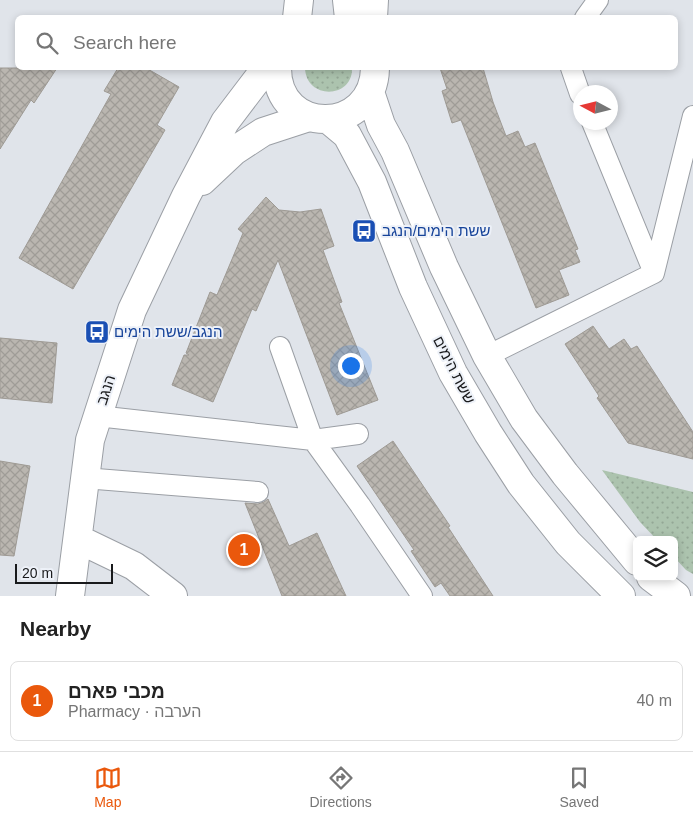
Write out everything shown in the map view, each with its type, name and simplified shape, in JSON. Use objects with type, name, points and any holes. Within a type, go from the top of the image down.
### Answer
[{"type":"street","points":[[297,15],[299,0]]},
{"type":"street","points":[[347,0],[349,15]]},
{"type":"street","points":[[373,15],[374,0]]},
{"type":"street","name":"הנגב","points":[[70,596],[90,440],[132,310],[186,196],[225,122],[264,70]]},
{"type":"street","name":"ששת הימים","points":[[277,70],[277,79],[283,95],[294,108],[319,118],[347,135],[372,182],[413,286],[454,373],[480,418],[521,484],[568,543],[621,596]]},
{"type":"street","points":[[372,80],[381,126],[395,151],[444,266],[487,356],[524,419],[565,474],[633,556]]},
{"type":"street","name":"הנגב","points":[[186,196],[234,151],[256,137],[272,129],[319,118],[346,116],[359,106],[372,80]]},
{"type":"street","points":[[78,539],[134,566],[173,596]]},
{"type":"street","points":[[656,581],[676,596]]},
{"type":"lane","points":[[587,15],[598,0]]},
{"type":"lane","points":[[572,70],[577,85]]},
{"type":"lane","points":[[487,356],[654,273],[693,116]]},
{"type":"lane","points":[[595,130],[654,273]]},
{"type":"lane","points":[[280,348],[313,440],[360,504],[422,596]]},
{"type":"lane","points":[[97,416],[313,440],[358,434]]},
{"type":"lane","points":[[84,478],[258,492]]},
{"type":"green space","points":[[305,70],[352,70],[350,78],[345,86],[329,92],[313,86],[307,78]]},
{"type":"green space","points":[[602,470],[693,492],[693,574],[678,561],[678,536],[653,536],[640,522]]},
{"type":"building","points":[[0,68],[56,70],[34,103],[31,100],[0,149]]},
{"type":"building","points":[[117,70],[149,70],[179,87],[157,125],[165,130],[73,289],[19,258],[111,94],[104,91]]},
{"type":"building","points":[[441,70],[484,70],[506,136],[518,131],[525,147],[535,143],[578,249],[575,250],[580,262],[559,270],[569,295],[536,308],[461,120],[452,123],[442,91],[447,89]]},
{"type":"building","points":[[266,197],[279,210],[300,212],[321,209],[334,246],[323,250],[342,302],[339,303],[378,400],[337,415],[278,260],[256,311],[252,309],[213,402],[172,385],[184,355],[189,355],[186,353],[210,292],[217,295],[243,233],[238,229]]},
{"type":"building","points":[[593,326],[609,349],[624,339],[631,349],[637,346],[693,432],[693,459],[628,443],[597,398],[599,396],[565,344]]},
{"type":"building","points":[[0,338],[57,343],[52,403],[0,398]]},
{"type":"building","points":[[393,441],[450,526],[448,527],[493,596],[450,596],[441,583],[435,587],[411,551],[414,550],[357,466]]},
{"type":"building","points":[[0,461],[30,466],[14,556],[0,555]]},
{"type":"building","points":[[268,499],[289,546],[317,533],[346,596],[282,596],[245,503],[258,504]]},
{"type":"place","name":"ששת הימים/הנגב","points":[[364,231]]},
{"type":"place","name":"הנגב/ששת הימים","points":[[97,332]]},
{"type":"place","name":"מכבי פארם","points":[[244,550]]}]
